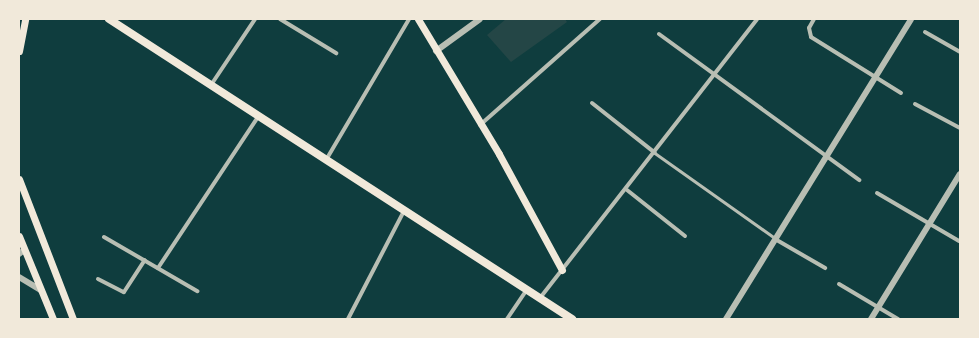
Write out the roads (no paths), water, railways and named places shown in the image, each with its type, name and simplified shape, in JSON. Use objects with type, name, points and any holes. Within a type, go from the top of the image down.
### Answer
[{"type":"main road","points":[[19,51],[25,19]]},
{"type":"main road","points":[[109,19],[404,212],[572,319]]},
{"type":"main road","points":[[418,19],[562,270]]},
{"type":"main road","points":[[19,179],[73,319]]},
{"type":"main road","points":[[19,236],[22,252],[54,319]]},
{"type":"street","points":[[211,86],[255,19]]},
{"type":"street","points":[[280,19],[336,53]]},
{"type":"street","points":[[326,161],[409,19]]},
{"type":"street","points":[[436,51],[480,19]]},
{"type":"street","points":[[480,125],[600,19]]},
{"type":"street","points":[[540,299],[627,190],[712,76],[757,19]]},
{"type":"street","points":[[814,19],[809,28],[811,37],[901,93]]},
{"type":"street","points":[[726,319],[911,19]]},
{"type":"street","points":[[925,32],[960,52]]},
{"type":"street","points":[[659,34],[712,76],[825,158],[859,180]]},
{"type":"street","points":[[592,103],[654,153]]},
{"type":"street","points":[[915,104],[960,128]]},
{"type":"street","points":[[158,268],[258,117]]},
{"type":"street","points":[[871,319],[878,305],[960,174]]},
{"type":"street","points":[[627,190],[685,236]]},
{"type":"street","points":[[877,193],[959,241]]},
{"type":"street","points":[[348,319],[404,212]]},
{"type":"street","points":[[104,237],[197,291]]},
{"type":"street","points":[[776,238],[825,268]]},
{"type":"street","points":[[98,279],[124,292],[145,260]]},
{"type":"street","points":[[19,277],[41,290]]},
{"type":"street","points":[[839,284],[878,305],[898,319]]},
{"type":"street","points":[[507,319],[526,291]]},
{"type":"lane","points":[[654,153],[776,238]]}]
